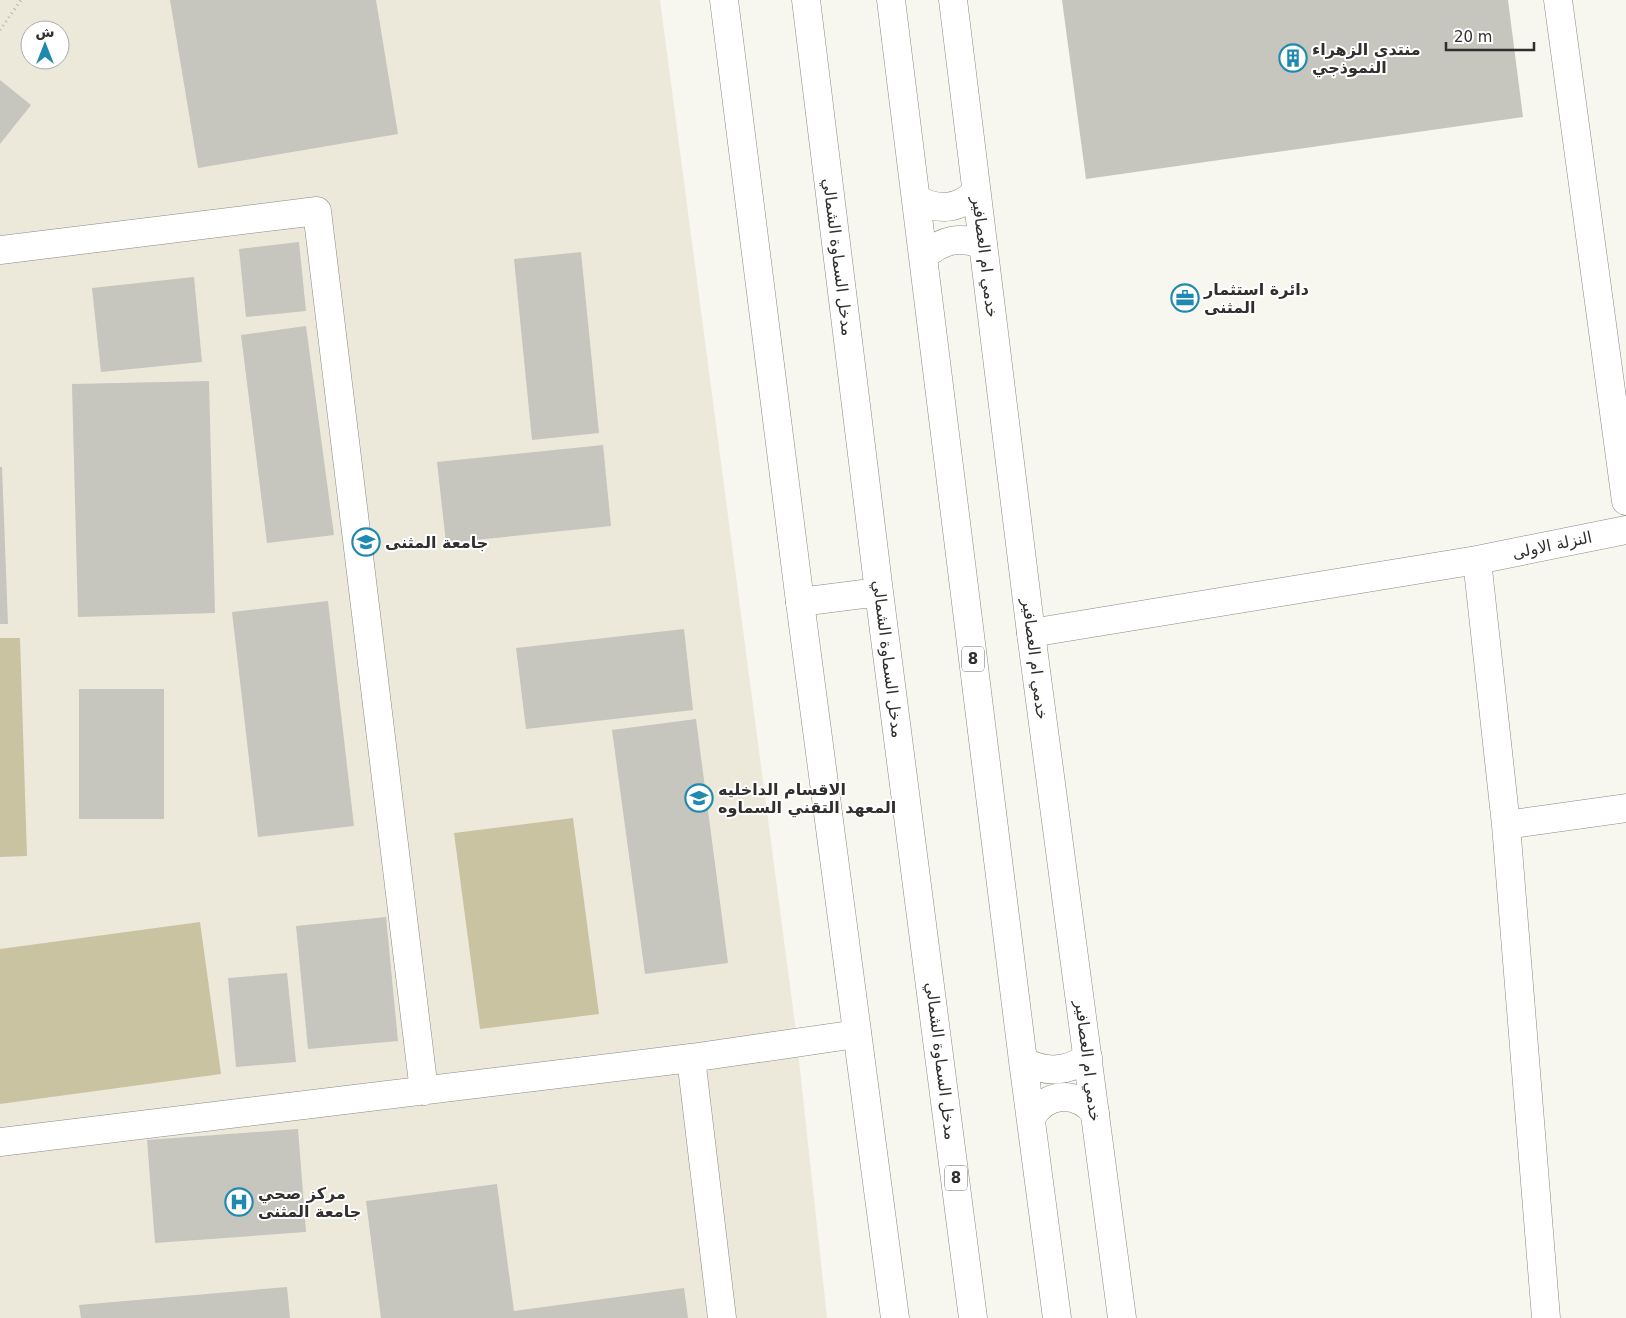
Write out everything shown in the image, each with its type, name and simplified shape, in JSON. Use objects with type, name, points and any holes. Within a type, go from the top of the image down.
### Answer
[{"type":"main road","points":[[724,0],[800,602],[895,1318]]},
{"type":"main road","name":"مدخل السماوة الشمالي","points":[[806,0],[879,592],[974,1318]]},
{"type":"main road","name":"8","points":[[891,0],[1057,1318]]},
{"type":"main road","name":"خدمي ام العصافير","points":[[953,0],[974,219],[1032,633],[1086,1084],[1122,1318]]},
{"type":"main road","points":[[1558,0],[1626,501]]},
{"type":"main road","points":[[916,199],[934,206],[944,207],[974,219]]},
{"type":"main road","points":[[0,250],[317,211],[424,1091]]},
{"type":"main road","points":[[924,256],[974,219]]},
{"type":"main road","name":"النزلة الاولى","points":[[1032,633],[1477,560],[1626,530]]},
{"type":"main road","points":[[1477,560],[1506,825],[1546,1318]]},
{"type":"main road","points":[[800,602],[879,592]]},
{"type":"main road","points":[[1506,825],[1626,808]]},
{"type":"main road","points":[[0,1142],[691,1058],[857,1034]]},
{"type":"main road","points":[[691,1058],[722,1318]]},
{"type":"main road","points":[[1023,1060],[1041,1069],[1051,1070],[1086,1084],[1076,1099],[1063,1097],[1050,1100],[1039,1107],[1031,1118]]},
{"type":"path","points":[[0,30],[21,0]]},
{"type":"shaded area","name":"جامعة المثنى","points":[[0,0],[660,0],[795,1024],[827,1318],[0,1318]]},
{"type":"shaded area","points":[[0,638],[20,638],[27,856],[0,857]]},
{"type":"shaded area","points":[[573,818],[599,1014],[480,1029],[454,833]]},
{"type":"shaded area","points":[[200,922],[221,1074],[0,1104],[0,949]]},
{"type":"building","points":[[170,0],[376,0],[398,134],[198,168]]},
{"type":"building","name":"منتدى الزهراء النموذجي","points":[[1062,0],[1508,0],[1523,117],[1086,179]]},
{"type":"building","points":[[0,80],[31,105],[0,144]]},
{"type":"building","points":[[299,242],[306,311],[246,317],[239,249]]},
{"type":"building","points":[[581,252],[599,433],[532,440],[514,259]]},
{"type":"building","points":[[194,277],[202,362],[101,372],[92,288]]},
{"type":"building","points":[[306,326],[334,535],[267,543],[241,335]]},
{"type":"building","points":[[209,381],[215,613],[78,617],[72,384]]},
{"type":"building","points":[[603,445],[611,526],[446,543],[437,462]]},
{"type":"building","points":[[0,467],[2,467],[8,624],[0,624]]},
{"type":"building","points":[[328,601],[354,826],[258,837],[232,612]]},
{"type":"building","points":[[684,629],[693,710],[526,729],[516,648]]},
{"type":"building","points":[[79,689],[164,689],[164,819],[79,819]]},
{"type":"building","points":[[696,719],[728,963],[645,974],[612,730]]},
{"type":"building","points":[[386,917],[398,1041],[308,1049],[296,926]]},
{"type":"building","points":[[287,973],[296,1062],[236,1067],[228,978]]},
{"type":"building","points":[[298,1129],[306,1232],[155,1243],[147,1140]]},
{"type":"building","points":[[497,1184],[514,1311],[684,1288],[688,1318],[381,1318],[366,1201]]},
{"type":"building","points":[[287,1287],[290,1318],[81,1318],[79,1305]]},
{"type":"place","name":"منتدى الزهراء النموذجي","points":[[1293,58]]},
{"type":"place","name":"دائرة استثمار المثنى","points":[[1185,298]]},
{"type":"place","name":"جامعة المثنى","points":[[366,542]]},
{"type":"place","name":"الاقسام الداخليه المعهد التقني السماوه","points":[[699,798]]},
{"type":"place","name":"مركز صحي جامعة المثنى","points":[[239,1202]]}]
